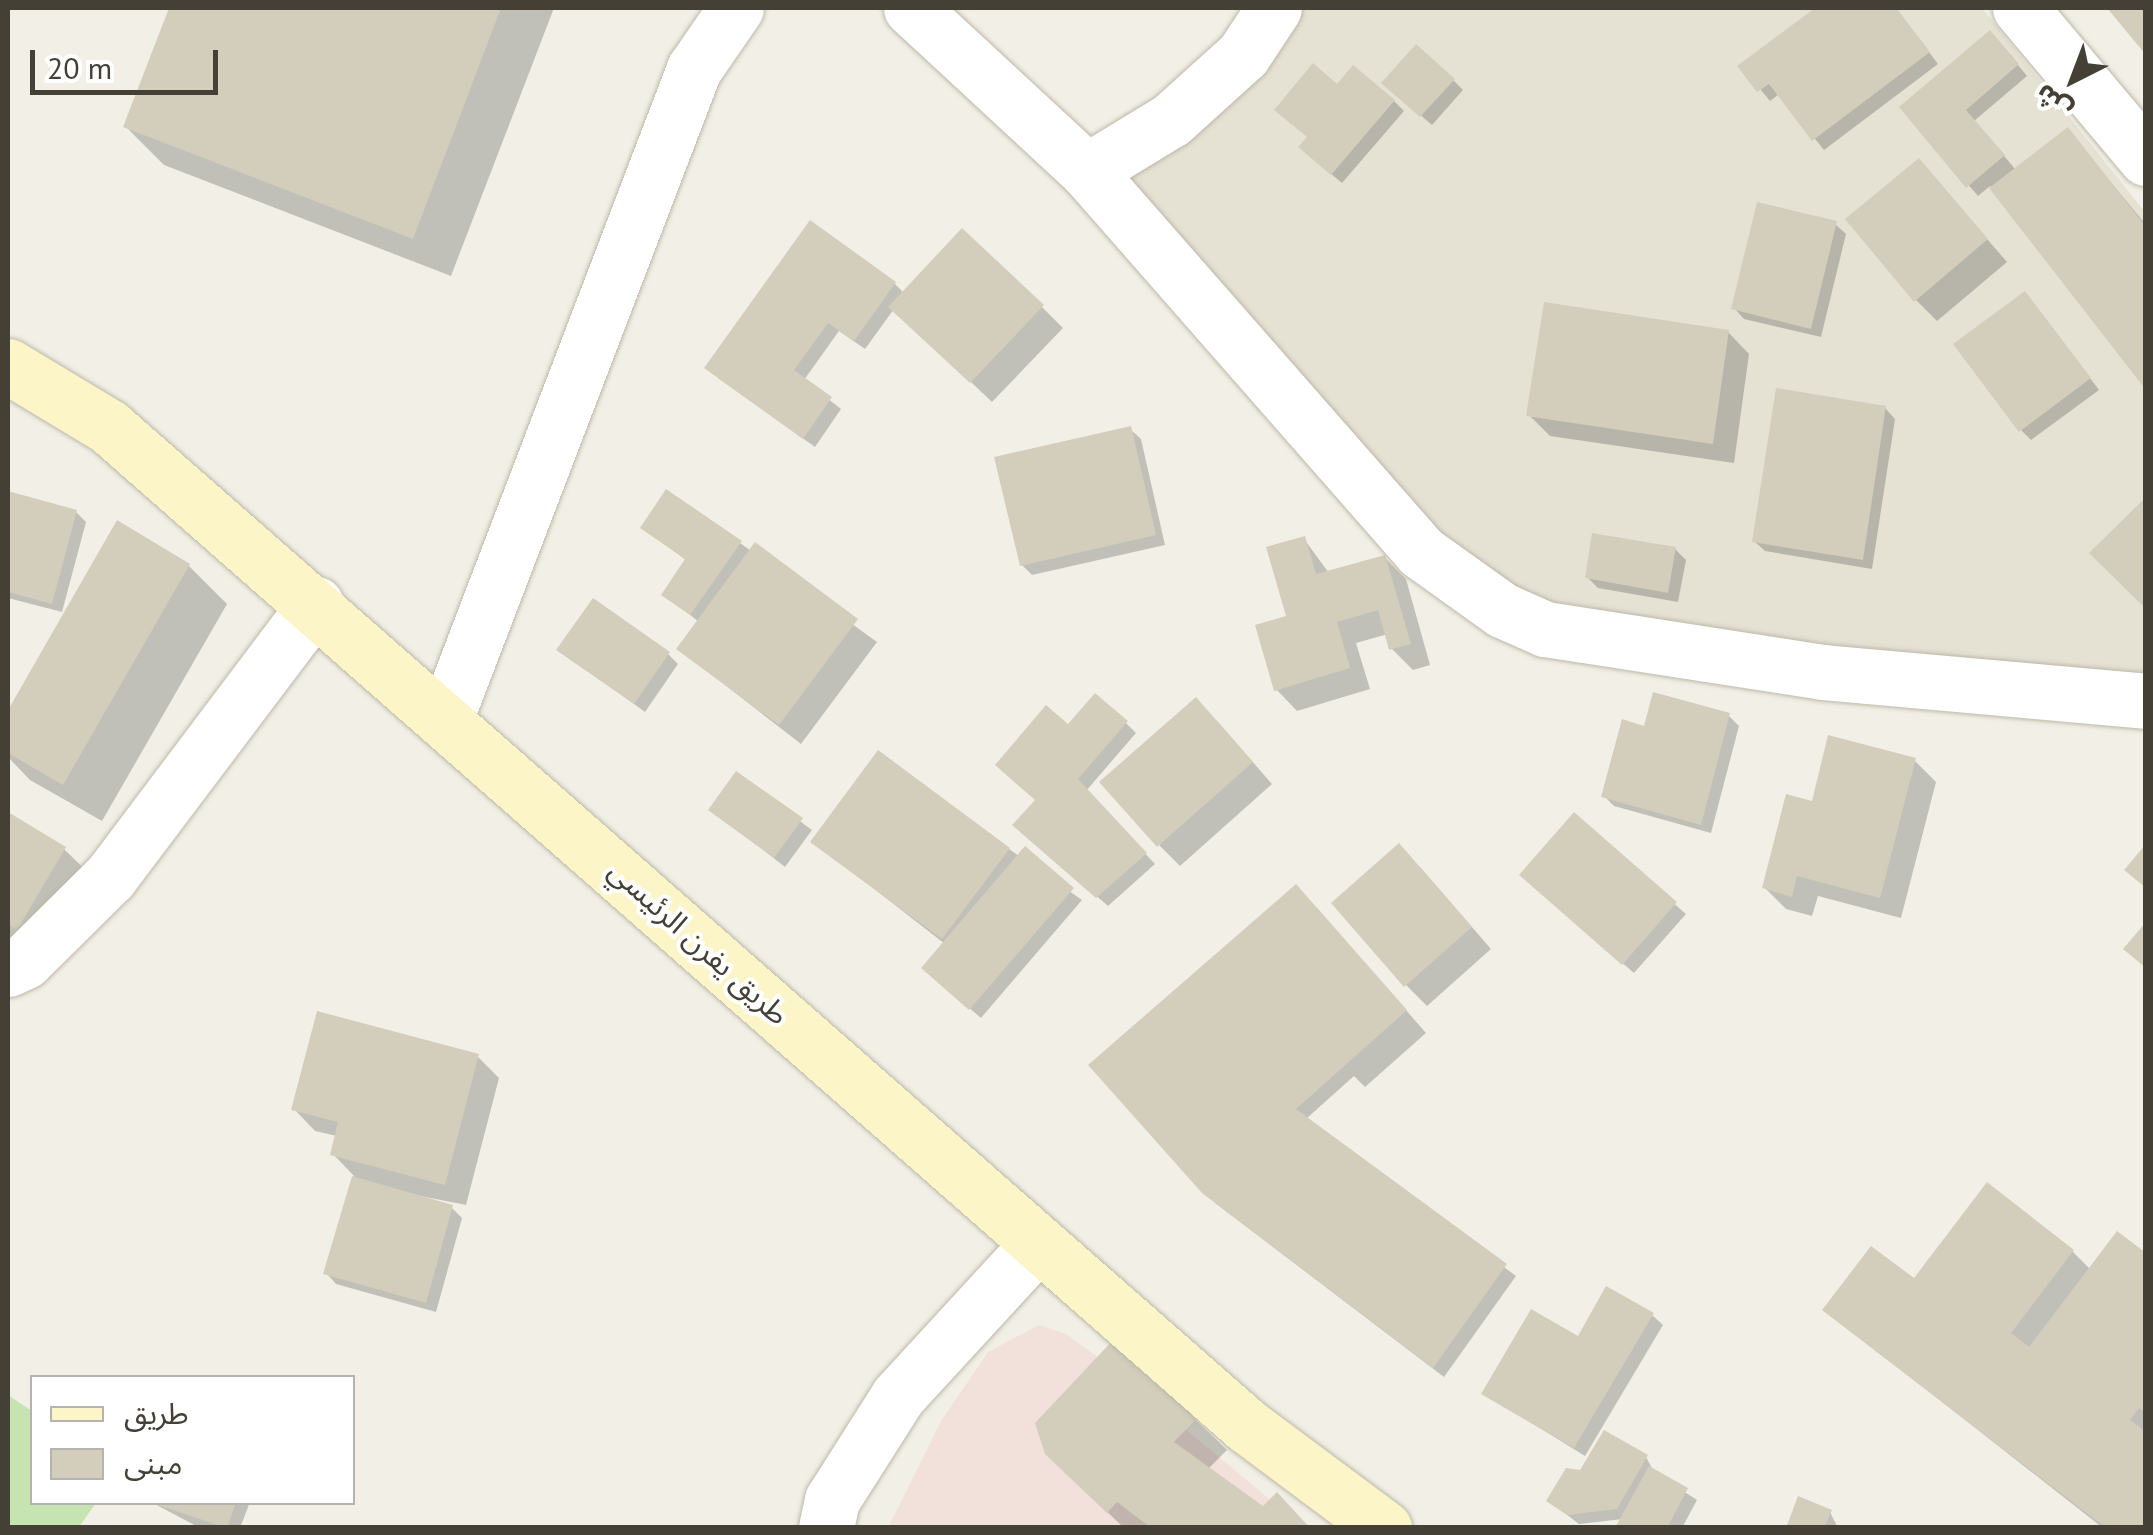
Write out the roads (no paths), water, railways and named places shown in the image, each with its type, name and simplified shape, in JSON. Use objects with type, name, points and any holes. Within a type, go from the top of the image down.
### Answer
[{"type":"main road","name":"طريق يفرن الرئيسي","points":[[8,366],[109,427],[446,717],[1246,1426],[1384,1528]]},
{"type":"street","points":[[446,717],[694,69],[736,8]]},
{"type":"street","points":[[911,8],[1088,171],[1421,552],[1502,610],[1545,628],[1823,672],[2146,702]]},
{"type":"street","points":[[1088,171],[1185,107],[1243,56],[1274,8]]},
{"type":"street","points":[[2020,8],[2146,158]]},
{"type":"street","points":[[8,969],[26,961],[110,877],[316,604]]},
{"type":"street","points":[[826,1528],[832,1500],[898,1396],[1038,1244]]}]
